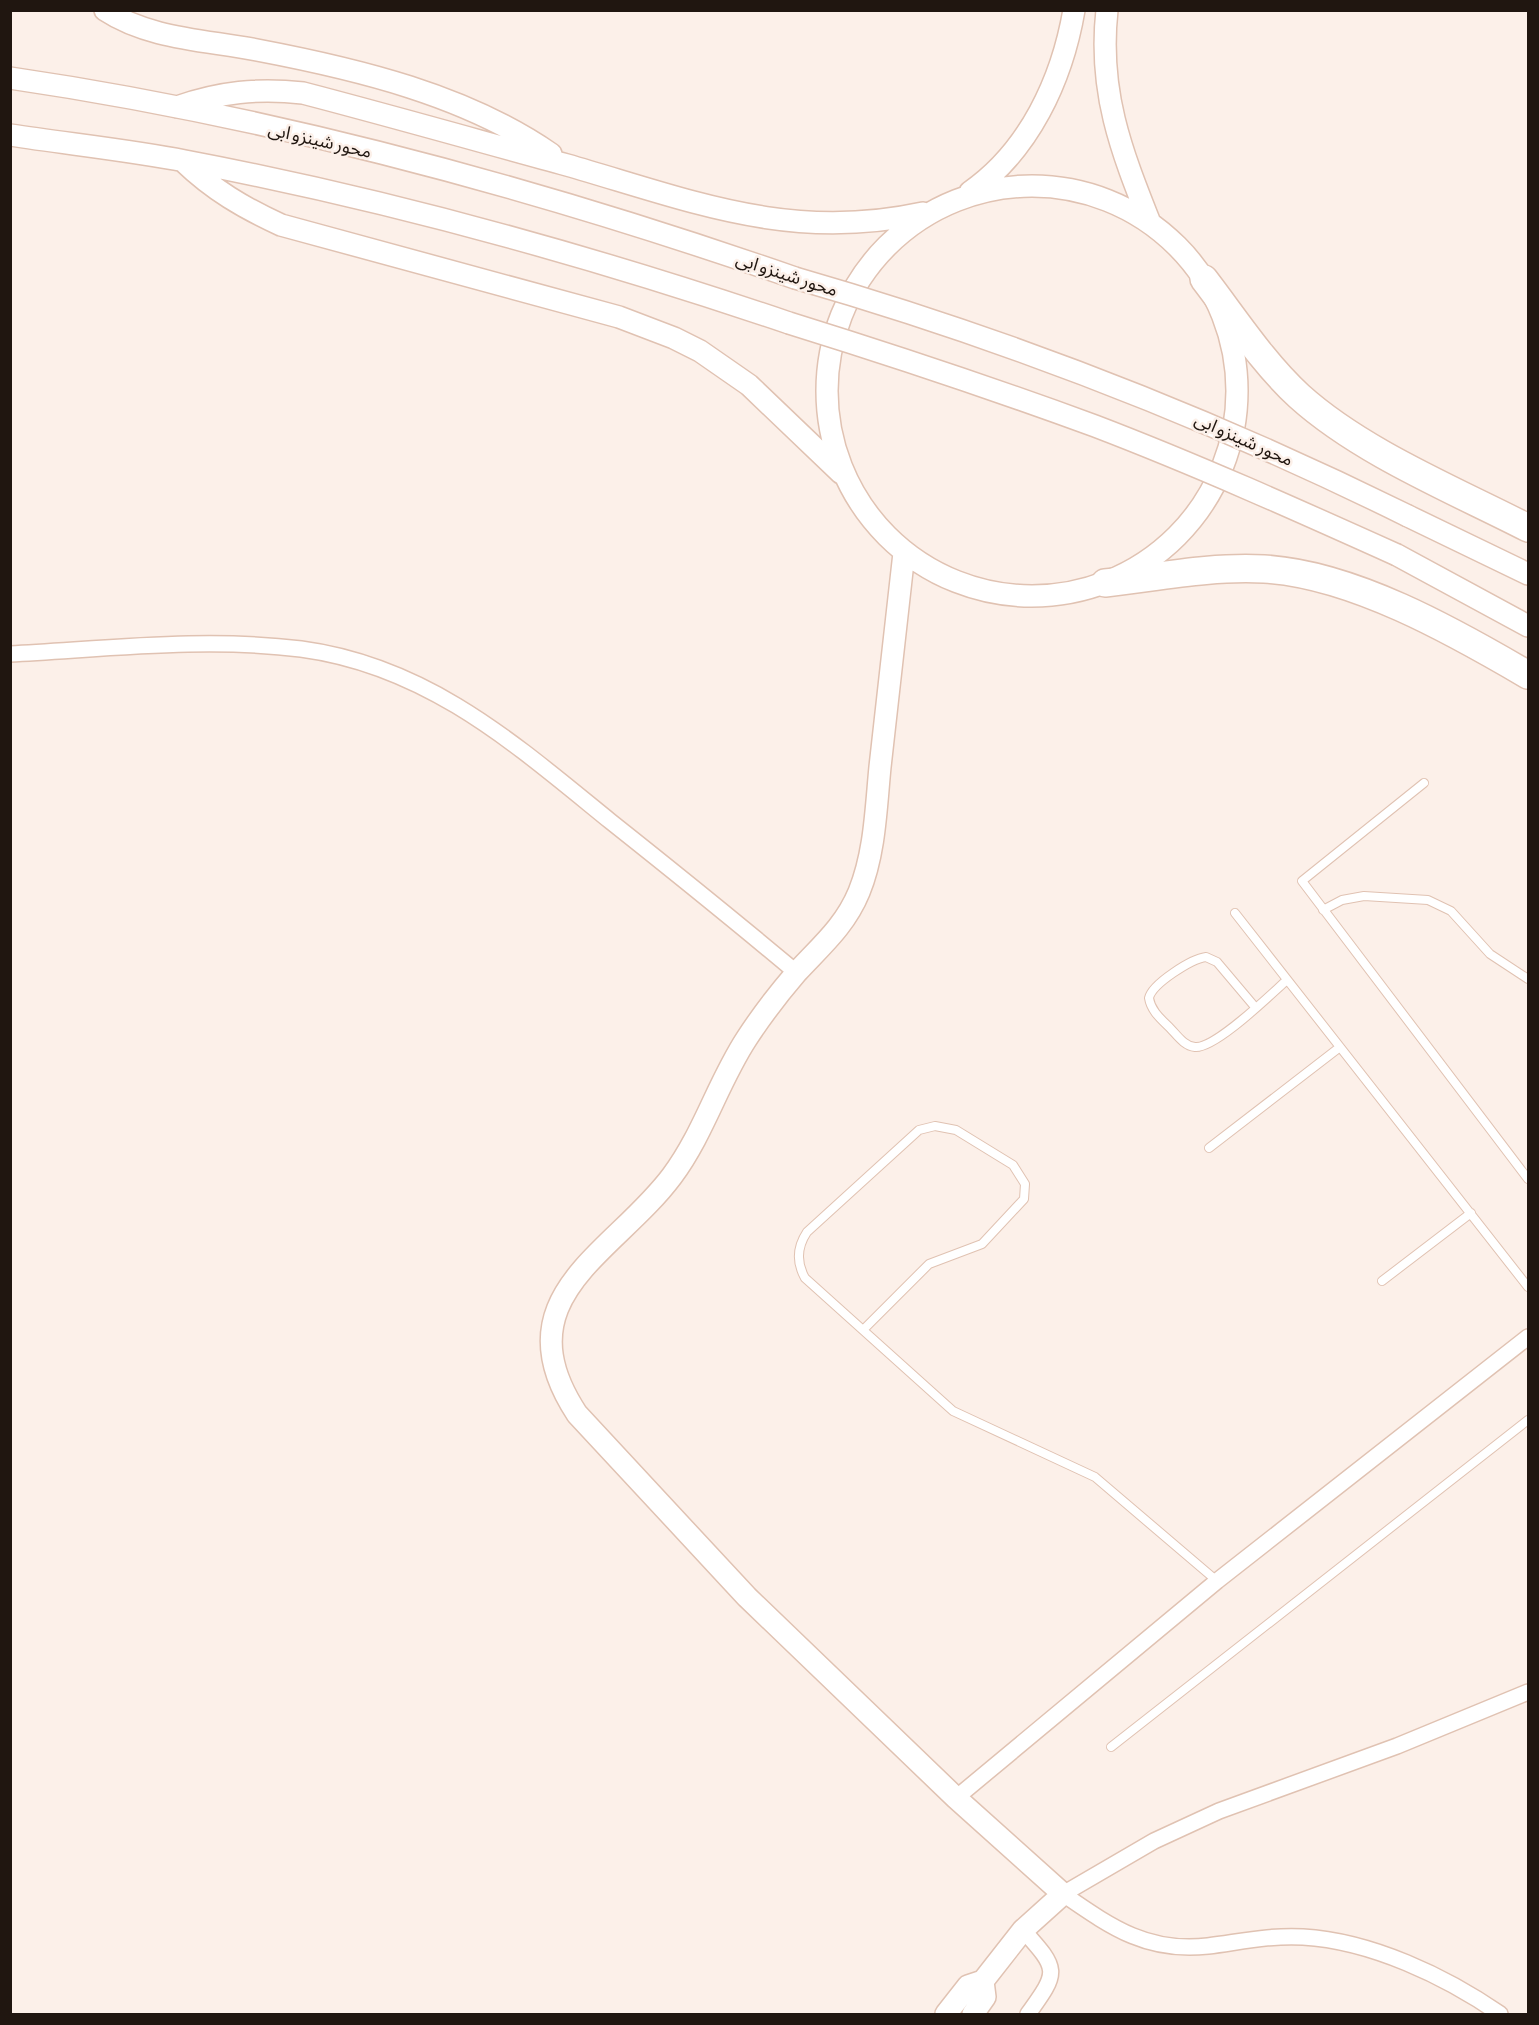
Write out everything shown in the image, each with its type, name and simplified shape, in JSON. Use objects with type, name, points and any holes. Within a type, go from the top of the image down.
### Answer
[{"type":"highway","points":[[1204,279],[1276,372],[1322,416],[1376,449],[1528,528]]},
{"type":"highway","points":[[1105,583],[1241,568],[1314,577],[1361,592],[1467,639],[1528,675]]},
{"type":"main road","points":[[105,10],[147,31],[308,61],[429,95],[501,124],[566,165]]},
{"type":"main road","points":[[959,200],[1014,187],[1043,187],[1099,198],[1150,223],[1188,258],[1204,279],[1225,321],[1235,357],[1237,413],[1229,450],[1211,493],[1176,537],[1131,571],[1105,583],[1064,594],[1028,596],[997,593],[952,580],[904,553],[878,528],[860,503],[845,476],[834,448],[826,398],[830,356],[838,323],[861,278],[894,240],[935,211],[959,200],[993,176],[1019,144],[1041,110],[1058,72],[1074,10]]},
{"type":"main road","points":[[1107,10],[1104,38],[1105,79],[1112,120],[1150,223]]},
{"type":"main road","name":"محور شينزو ابى","points":[[10,78],[176,107],[292,133],[500,186],[694,243],[795,278],[975,333],[1129,390],[1248,440],[1528,574]]},
{"type":"main road","points":[[176,107],[207,97],[238,91],[271,89],[303,93],[737,214],[776,221],[856,224],[935,211]]},
{"type":"main road","points":[[10,135],[183,161],[417,212],[550,246],[944,372],[1097,427],[1248,488],[1397,555],[1528,626]]},
{"type":"main road","points":[[183,161],[205,182],[229,199],[281,225],[619,317],[674,338],[717,362],[749,385],[845,476]]},
{"type":"main road","points":[[904,553],[873,834],[866,871],[846,919],[797,973],[760,1019],[734,1058],[683,1161],[656,1195],[578,1273],[568,1289],[553,1324],[552,1352],[560,1383],[577,1414],[747,1597],[956,1798],[1062,1894],[1023,1930],[983,1981],[968,1986],[946,2014]]},
{"type":"main road","points":[[973,2014],[985,1997],[983,1981]]},
{"type":"street","points":[[10,654],[190,645],[266,646],[336,656],[393,674],[459,705],[516,745],[797,973]]},
{"type":"street","points":[[956,1798],[1217,1581],[1528,1337]]},
{"type":"street","points":[[1500,2014],[1443,1981],[1354,1946],[1287,1936],[1249,1938],[1192,1947],[1153,1944],[1106,1924],[1062,1894],[1154,1841],[1219,1811],[1397,1746],[1528,1692]]},
{"type":"street","points":[[1023,1930],[1046,1956],[1052,1972],[1049,1984],[1028,2014]]},
{"type":"lane","points":[[1424,783],[1302,881],[1528,1179]]},
{"type":"lane","points":[[1323,910],[1342,900],[1364,896],[1428,900],[1451,911],[1490,954],[1528,979]]},
{"type":"lane","points":[[1235,913],[1528,1287]]},
{"type":"lane","points":[[1255,1007],[1217,962],[1206,957],[1194,961],[1157,984],[1149,998],[1155,1013],[1180,1039],[1196,1047],[1208,1045],[1255,1007],[1287,980]]},
{"type":"lane","points":[[1209,1148],[1340,1047]]},
{"type":"lane","points":[[863,1330],[929,1264],[988,1239],[1024,1198],[1026,1184],[1019,1170],[956,1130],[943,1126],[927,1127],[912,1134],[812,1226],[800,1245],[801,1270],[805,1278],[953,1412],[1095,1477],[1217,1581]]},
{"type":"lane","points":[[1382,1281],[1471,1214]]},
{"type":"lane","points":[[1111,1748],[1528,1420]]}]
